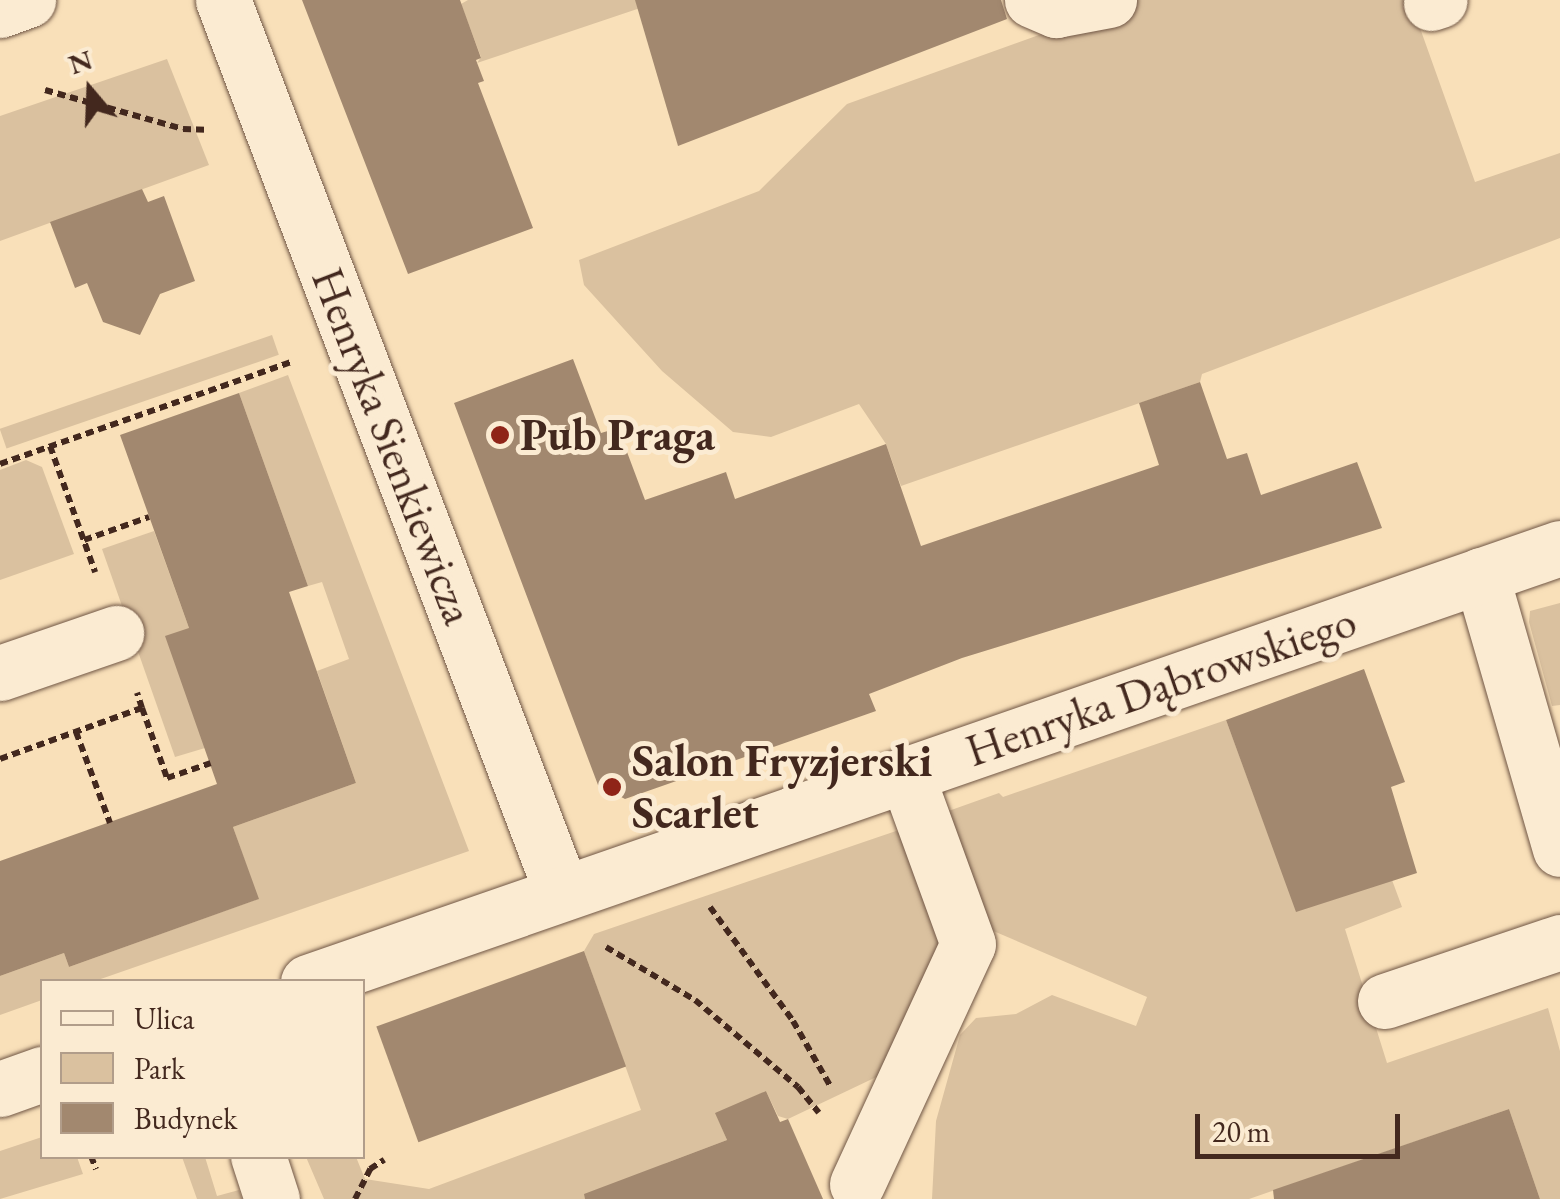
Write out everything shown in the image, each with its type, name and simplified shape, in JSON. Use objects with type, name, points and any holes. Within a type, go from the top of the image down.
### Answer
[{"type":"street","points":[[0,10],[28,0]]},
{"type":"street","name":"Henryka Sienkiewicza","points":[[224,0],[562,893]]},
{"type":"street","points":[[1032,0],[1056,10],[1109,0]]},
{"type":"street","name":"Henryka Dąbrowskiego","points":[[317,979],[1560,548]]},
{"type":"street","points":[[1480,575],[1560,849]]},
{"type":"street","points":[[0,672],[116,632]]},
{"type":"street","points":[[857,1184],[968,944],[906,774]]},
{"type":"street","points":[[1385,1002],[1560,942]]},
{"type":"street","points":[[0,1089],[40,1075]]},
{"type":"street","points":[[259,1159],[272,1199]]},
{"type":"path","points":[[45,90],[183,129],[212,130]]},
{"type":"path","points":[[0,464],[292,362]]},
{"type":"path","points":[[50,446],[89,555]]},
{"type":"path","points":[[84,540],[149,517]]},
{"type":"path","points":[[142,708],[167,778],[211,763]]},
{"type":"path","points":[[0,759],[76,732],[110,824]]},
{"type":"path","points":[[706,902],[793,1022],[836,1095],[857,1184]]},
{"type":"path","points":[[599,942],[695,1000],[798,1088],[815,1105],[857,1184]]},
{"type":"path","points":[[92,1159],[96,1170]]},
{"type":"path","points":[[355,1199],[370,1170],[384,1160]]},
{"type":"green space","points":[[468,0],[664,0],[477,63],[481,57],[461,4]]},
{"type":"green space","points":[[1136,0],[1410,0],[1475,182],[1560,153],[1560,238],[1202,374],[1200,382],[901,486],[886,444],[859,404],[771,437],[733,432],[662,371],[584,285],[579,260],[759,191],[847,104]]},
{"type":"green space","points":[[167,59],[209,165],[0,241],[0,116]]},
{"type":"green space","points":[[272,335],[279,355],[7,449],[0,429]]},
{"type":"green space","points":[[288,375],[469,851],[101,979],[40,979],[40,1001],[0,1015],[0,976],[64,953],[69,967],[258,899],[233,827],[356,783],[317,671],[349,659],[322,582],[308,586],[239,393]]},
{"type":"green space","points":[[26,460],[42,467],[74,554],[0,580],[0,470]]},
{"type":"green space","points":[[154,531],[189,628],[205,748],[175,757],[102,549]]},
{"type":"green space","points":[[1560,603],[1560,705],[1552,706],[1529,622],[1530,611]]},
{"type":"green space","points":[[1226,720],[1267,831],[1392,880],[1402,907],[1345,929],[1387,1063],[1548,1008],[1560,1051],[1560,1199],[1540,1199],[1509,1109],[1249,1199],[932,1199],[936,1121],[960,1035],[976,1018],[1016,1014],[1052,995],[1136,1026],[1147,997],[977,924],[940,814],[999,793],[1003,797]]},
{"type":"green space","points":[[896,831],[908,839],[946,929],[910,1061],[788,1119],[778,1116],[766,1091],[716,1114],[727,1140],[666,1163],[605,1199],[324,1199],[307,1159],[357,1159],[365,1179],[429,1189],[641,1110],[584,951],[594,934]]},
{"type":"green space","points":[[40,1138],[40,1159],[78,1159],[83,1174],[0,1199],[0,1151]]},
{"type":"green space","points":[[183,1159],[206,1159],[217,1196],[239,1190],[242,1199],[197,1199]]},
{"type":"building","points":[[302,0],[460,0],[481,58],[476,60],[484,81],[478,83],[533,228],[408,274]]},
{"type":"building","points":[[635,0],[1001,0],[1007,19],[678,146]]},
{"type":"building","points":[[142,189],[148,202],[164,196],[195,281],[160,294],[140,335],[103,322],[87,283],[75,288],[50,222]]},
{"type":"building","points":[[573,359],[601,433],[618,428],[645,500],[726,472],[735,499],[886,444],[921,546],[1159,465],[1139,403],[1200,382],[1227,459],[1247,453],[1261,495],[1357,462],[1382,528],[962,658],[869,694],[876,711],[625,799],[598,785],[454,403]]},
{"type":"building","points":[[239,393],[308,586],[289,592],[356,783],[233,827],[259,899],[69,967],[64,953],[0,976],[0,861],[217,784],[165,636],[189,628],[120,435]]},
{"type":"building","points":[[1364,669],[1405,782],[1391,787],[1417,873],[1296,912],[1226,720]]},
{"type":"building","points":[[584,951],[626,1067],[418,1142],[376,1027]]},
{"type":"building","points":[[766,1091],[780,1122],[788,1119],[823,1199],[585,1199],[584,1194],[727,1140],[715,1113]]},
{"type":"building","points":[[1509,1109],[1540,1199],[1274,1199],[1273,1190]]},
{"type":"place","name":"Pub Praga","points":[[500,435]]},
{"type":"place","name":"Salon Fryzjerski Scarlet","points":[[612,787]]}]
